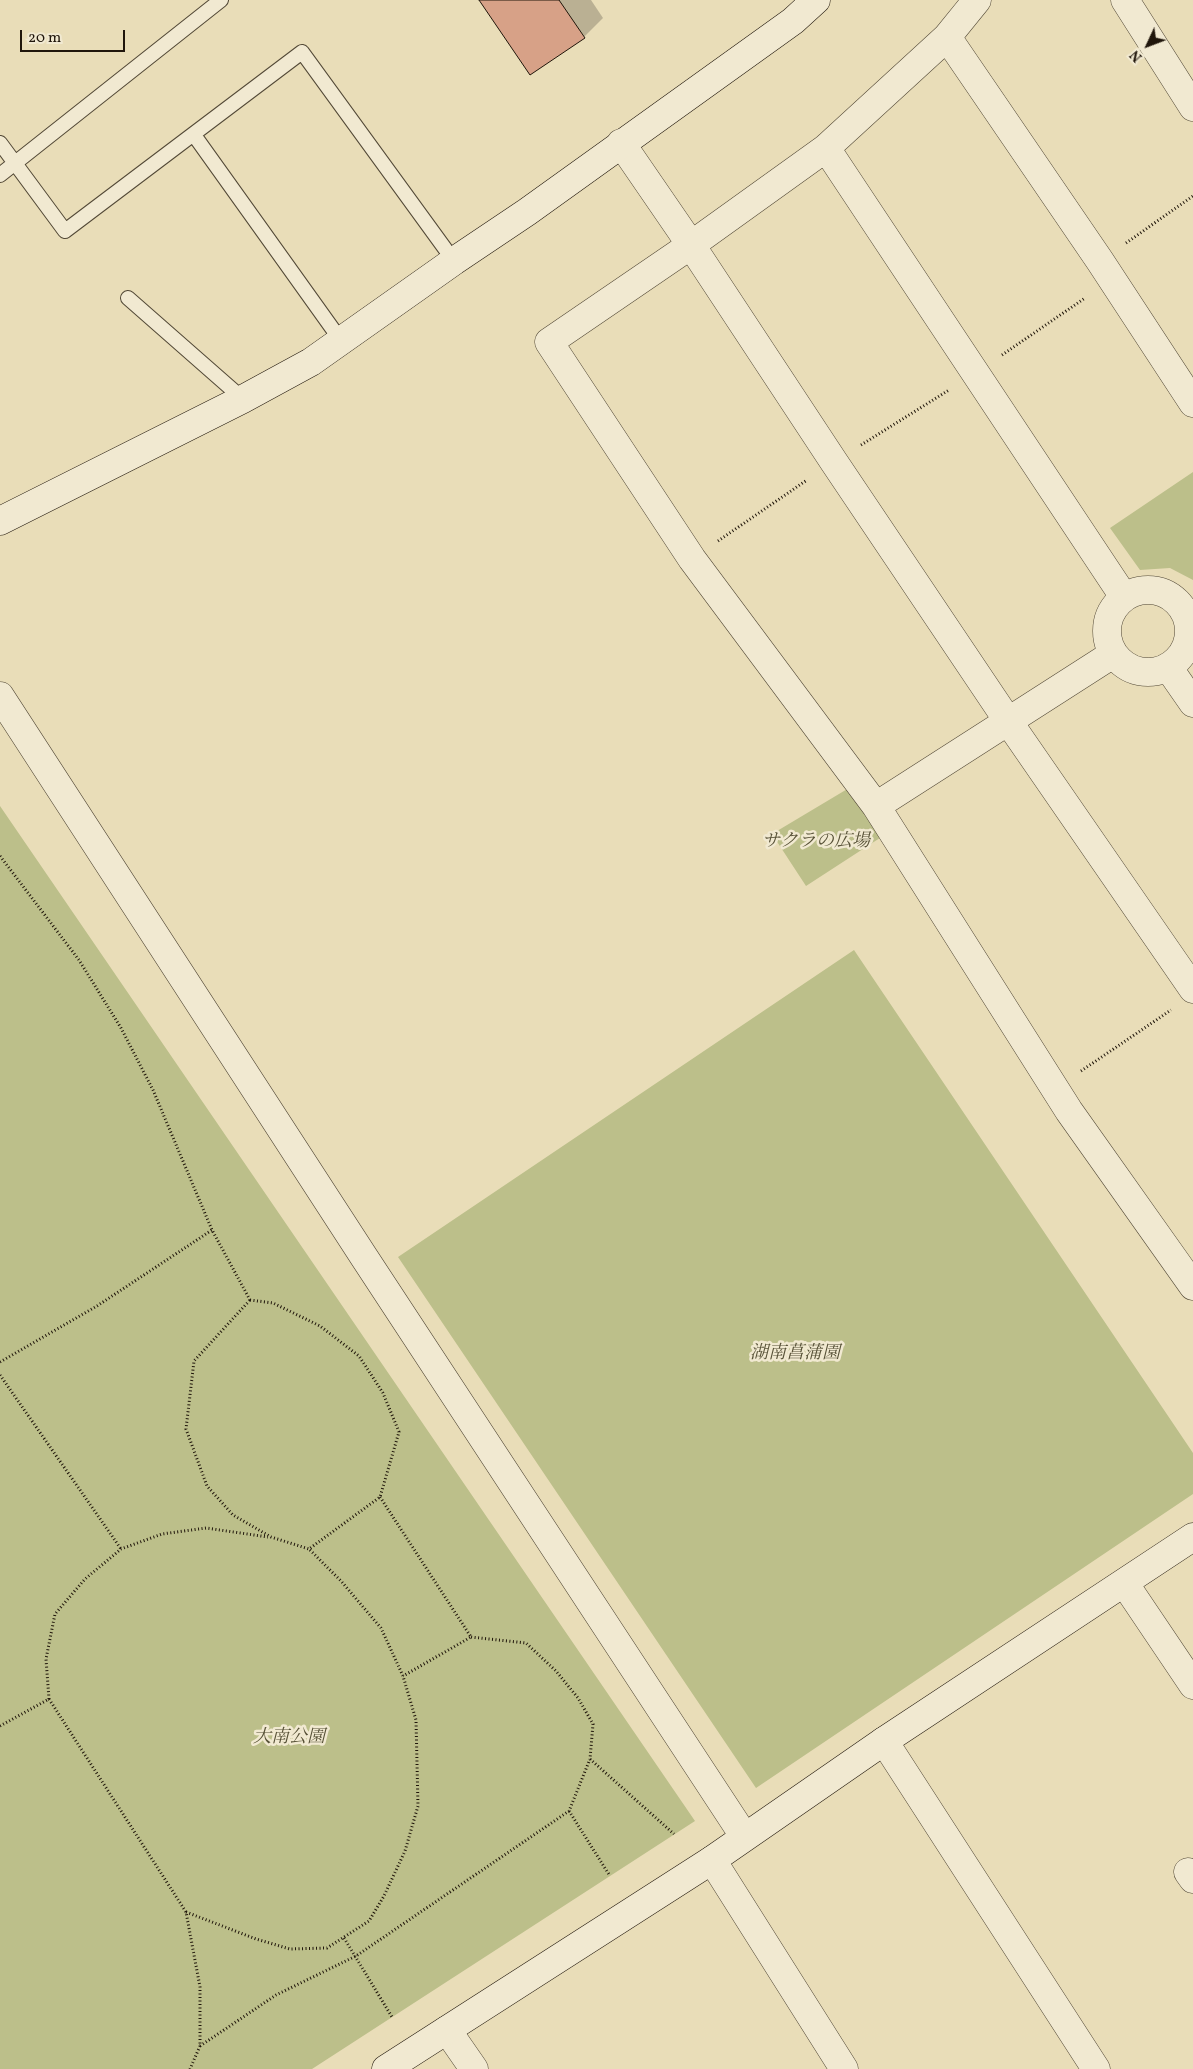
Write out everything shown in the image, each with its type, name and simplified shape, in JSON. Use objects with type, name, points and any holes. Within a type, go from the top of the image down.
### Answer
[{"type":"street","points":[[0,521],[243,399],[311,362],[527,212],[793,21],[816,0]]},
{"type":"street","points":[[976,0],[947,37],[826,148],[691,245],[549,342],[692,559],[876,806],[1075,1119],[1193,1286]]},
{"type":"street","points":[[1125,0],[1193,107]]},
{"type":"street","points":[[947,37],[1100,261],[1193,403]]},
{"type":"street","points":[[621,143],[1008,721],[1185,998]]},
{"type":"street","points":[[826,148],[1124,598]]},
{"type":"street","points":[[1154,591],[1187,603],[1189,633],[1186,647],[1179,658],[1168,667],[1156,672],[1138,671],[1122,663],[1113,654],[1106,630],[1109,617],[1115,606],[1124,598],[1136,592],[1154,591]]},
{"type":"street","points":[[876,806],[1113,654]]},
{"type":"street","points":[[1168,667],[1193,703]]},
{"type":"street","points":[[0,696],[744,1836]]},
{"type":"street","points":[[386,2069],[712,1860],[744,1836],[884,1741],[1193,1537]]},
{"type":"street","points":[[1124,1584],[1193,1685]]},
{"type":"street","points":[[884,1741],[1096,2069]]},
{"type":"street","points":[[712,1860],[844,2069]]},
{"type":"street","points":[[447,2030],[474,2069]]},
{"type":"lane","points":[[0,175],[222,0]]},
{"type":"lane","points":[[0,143],[64,231],[302,52],[454,261]]},
{"type":"lane","points":[[194,135],[342,342]]},
{"type":"lane","points":[[128,298],[243,399]]},
{"type":"path","points":[[1100,261],[1193,196]]},
{"type":"path","points":[[692,559],[834,462]]},
{"type":"path","points":[[0,856],[79,960],[121,1028],[153,1090],[212,1230],[250,1300]]},
{"type":"path","points":[[1055,1088],[1185,998]]},
{"type":"path","points":[[0,1362],[97,1306],[212,1230]]},
{"type":"path","points":[[250,1300],[273,1303],[320,1326],[359,1356],[383,1393],[399,1432],[380,1497],[309,1550]]},
{"type":"path","points":[[250,1300],[194,1361],[186,1429],[207,1486],[233,1515],[271,1537]]},
{"type":"path","points":[[0,1375],[121,1549]]},
{"type":"path","points":[[380,1497],[471,1637]]},
{"type":"path","points":[[186,1912],[256,1939],[290,1949],[327,1948],[369,1921],[384,1896],[405,1851],[418,1806],[416,1720],[404,1676],[381,1628],[341,1581],[309,1550],[271,1537],[206,1528],[162,1534],[121,1549],[85,1579],[55,1614],[46,1659],[49,1699],[186,1912],[200,1987],[200,2046],[190,2069]]},
{"type":"path","points":[[200,2046],[276,1995],[356,1956],[569,1811],[590,1759],[593,1724],[578,1698],[556,1671],[526,1643],[471,1637],[404,1676]]},
{"type":"path","points":[[0,1726],[49,1699]]},
{"type":"path","points":[[590,1759],[674,1834]]},
{"type":"path","points":[[569,1811],[610,1876]]},
{"type":"path","points":[[344,1938],[392,2017]]},
{"type":"green space","points":[[1193,472],[1193,580],[1170,568],[1140,570],[1110,528]]},
{"type":"green space","name":"サクラの広場","points":[[849,788],[883,836],[806,886],[772,834]]},
{"type":"green space","name":"大南公園","points":[[0,806],[695,1821],[312,2069],[0,2069]]},
{"type":"green space","name":"湖南菖蒲園","points":[[854,950],[1193,1453],[1193,1494],[756,1788],[398,1257]]},
{"type":"building","points":[[479,0],[559,0],[585,38],[530,75]]}]
